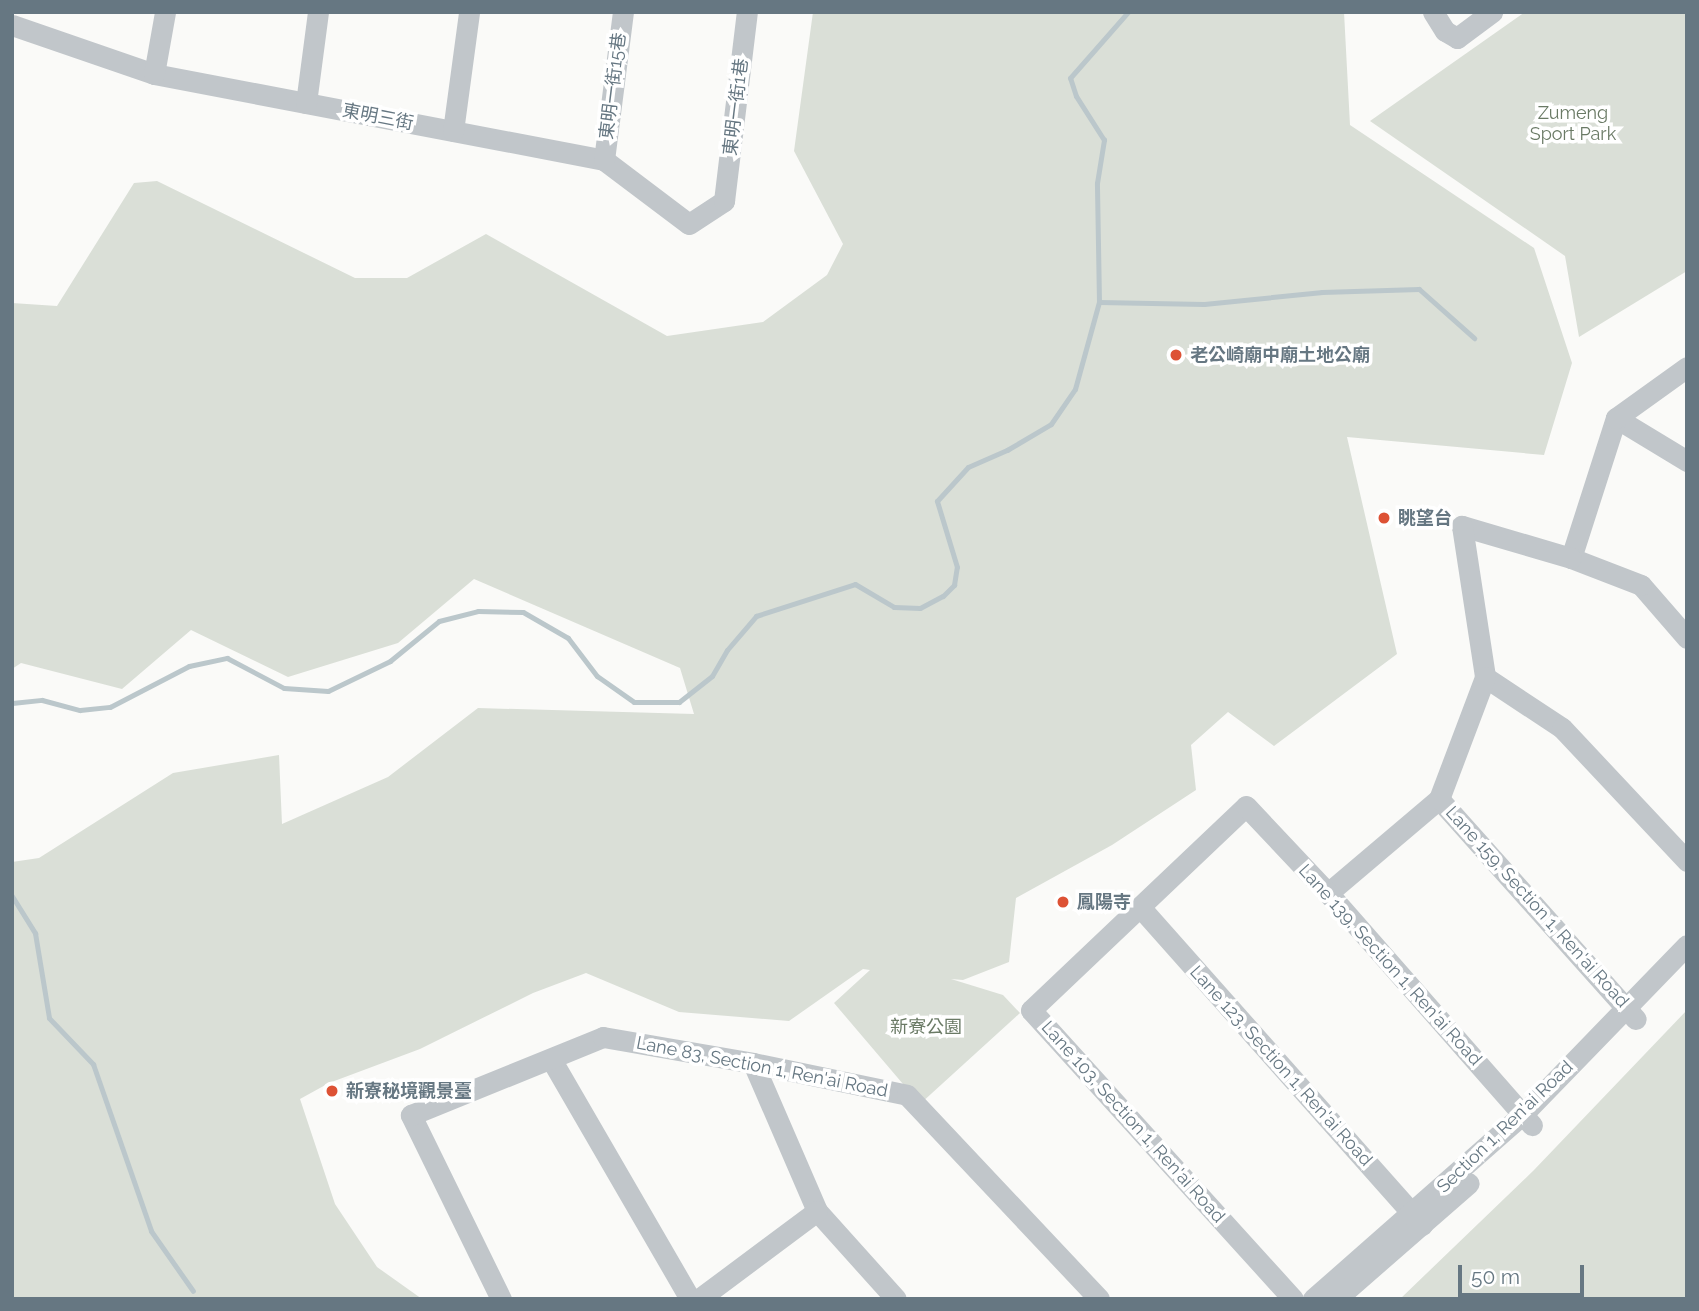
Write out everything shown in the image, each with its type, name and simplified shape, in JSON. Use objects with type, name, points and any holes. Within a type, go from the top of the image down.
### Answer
[{"type":"street","points":[[154,74],[165,12]]},
{"type":"street","points":[[306,103],[318,12]]},
{"type":"street","points":[[453,131],[469,12]]},
{"type":"street","name":"東明一街15巷","points":[[604,160],[622,12]]},
{"type":"street","name":"東明一街1巷","points":[[724,201],[747,12]]},
{"type":"street","points":[[1433,12],[1445,31],[1457,38],[1492,12]]},
{"type":"street","name":"東明三街","points":[[12,25],[154,74],[604,160],[689,224],[724,201]]},
{"type":"street","points":[[1571,558],[1616,418],[1687,368]]},
{"type":"street","points":[[1616,418],[1687,461]]},
{"type":"street","points":[[1687,638],[1641,585],[1571,558],[1462,526],[1485,677],[1562,728],[1687,861]]},
{"type":"street","name":"Lane 159, Section 1, Ren'ai Road","points":[[1485,677],[1439,799],[1632,1013]]},
{"type":"street","points":[[1328,894],[1439,799]]},
{"type":"street","name":"Lane 139, Section 1, Ren'ai Road","points":[[1246,806],[1328,894],[1527,1119]]},
{"type":"street","name":"Lane 103, Section 1, Ren'ai Road","points":[[1246,806],[1031,1010],[1293,1299]]},
{"type":"street","name":"Lane 123, Section 1, Ren'ai Road","points":[[1140,907],[1418,1220]]},
{"type":"street","name":"Section 1, Ren'ai Road","points":[[1632,1013],[1687,945]]},
{"type":"street","name":"Section 1, Ren'ai Road","points":[[1336,1299],[1527,1119],[1632,1013],[1687,965]]},
{"type":"street","name":"Lane 83, Section 1, Ren'ai Road","points":[[501,1299],[411,1115],[603,1037],[753,1063],[907,1095],[1099,1299]]},
{"type":"street","points":[[551,1059],[690,1299]]},
{"type":"street","points":[[753,1063],[817,1211],[896,1299]]},
{"type":"street","points":[[699,1299],[817,1211]]},
{"type":"street","name":"Section 1, Ren'ai Road","points":[[1313,1299],[1418,1220]]},
{"type":"green space","name":"新寮公園","points":[[813,12],[1344,12],[1350,125],[1534,248],[1572,363],[1544,455],[1347,437],[1397,654],[1274,746],[1228,712],[1191,745],[1196,790],[1112,845],[1016,898],[1009,962],[963,980],[951,979],[1003,995],[1020,1013],[920,1104],[834,1003],[870,970],[863,969],[789,1021],[679,1012],[586,973],[533,993],[420,1049],[329,1083],[300,1099],[335,1204],[377,1267],[422,1299],[12,1299],[12,862],[39,858],[173,773],[279,755],[282,824],[388,777],[478,708],[694,714],[680,668],[474,579],[398,643],[288,677],[191,630],[122,689],[21,663],[12,669],[12,303],[57,306],[134,183],[157,181],[355,278],[407,278],[486,234],[667,336],[763,322],[827,275],[843,244],[794,151]]},
{"type":"green space","name":"Zumeng Sport Park","points":[[1525,12],[1687,12],[1687,271],[1579,337],[1565,256],[1370,121]]},
{"type":"green space","points":[[1687,1010],[1687,1299],[1400,1299],[1534,1170]]},
{"type":"waterway","points":[[12,703],[42,700],[80,710],[110,707],[189,666],[227,658],[284,688],[328,691],[390,661],[439,621],[478,611],[523,612],[568,638],[597,676],[634,702],[679,702],[712,676],[727,650],[756,616],[855,584],[894,607],[920,608],[943,596],[954,585],[957,567],[937,501],[968,467],[1007,450],[1051,424],[1075,389],[1099,302],[1097,183],[1104,140],[1076,96],[1070,78],[1128,12]]},
{"type":"waterway","points":[[1099,302],[1204,304],[1322,292],[1419,289],[1474,338]]},
{"type":"waterway","points":[[12,896],[35,933],[49,1018],[93,1064],[151,1231],[193,1291]]},
{"type":"place","name":"老公崎廟中廟土地公廟","points":[[1176,355]]},
{"type":"place","name":"眺望台","points":[[1384,518]]},
{"type":"place","name":"鳳陽寺","points":[[1063,902]]},
{"type":"place","name":"新寮秘境觀景臺","points":[[332,1091]]}]
